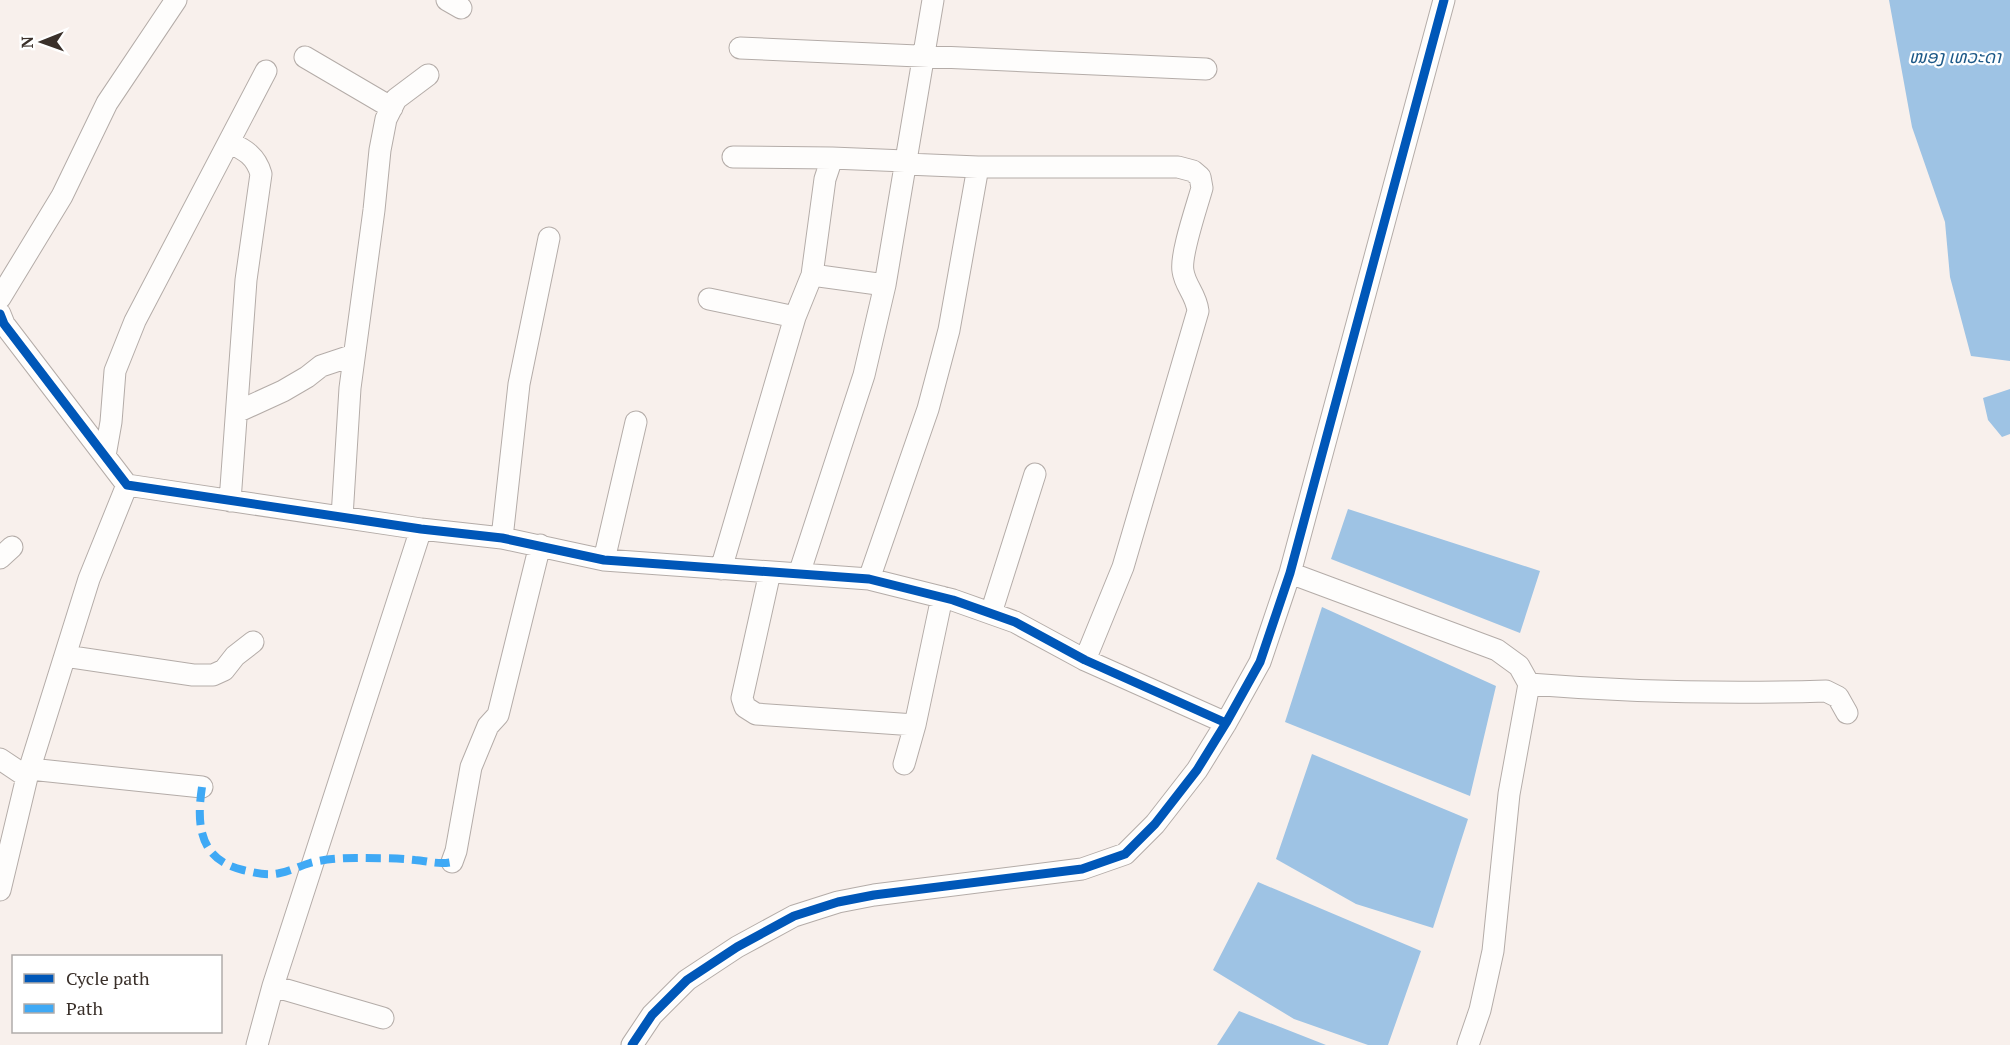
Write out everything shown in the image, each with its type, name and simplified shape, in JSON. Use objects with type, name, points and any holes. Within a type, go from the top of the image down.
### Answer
[{"type":"street","points":[[0,298],[62,196],[107,103],[176,0]]},
{"type":"street","points":[[798,574],[864,375],[885,285],[933,0]]},
{"type":"street","points":[[632,1045],[652,1015],[687,980],[737,947],[794,916],[838,902],[874,895],[1082,869],[1125,854],[1155,824],[1197,770],[1260,662],[1290,573],[1444,0]]},
{"type":"street","points":[[740,48],[1206,69]]},
{"type":"street","points":[[305,57],[392,108]]},
{"type":"street","points":[[105,456],[111,422],[115,371],[135,321],[266,71]]},
{"type":"street","points":[[342,517],[354,355],[386,119],[396,99],[428,75]]},
{"type":"street","points":[[229,142],[249,152],[258,163],[261,174],[246,280],[230,501]]},
{"type":"street","points":[[733,157],[832,158],[978,167],[1178,167],[1193,171],[1200,177],[1202,188],[1183,260],[1183,272],[1197,299],[1198,311],[1123,567],[1085,660]]},
{"type":"street","points":[[722,569],[795,317],[812,275],[825,179],[832,158]]},
{"type":"street","points":[[869,579],[928,409],[949,330],[978,167]]},
{"type":"street","points":[[502,538],[519,384],[549,238]]},
{"type":"street","points":[[812,275],[885,285]]},
{"type":"street","points":[[710,299],[795,317]]},
{"type":"street","points":[[0,314],[4,324],[127,485],[421,529],[502,538],[604,560],[869,579],[942,597],[1015,622],[1085,660],[1226,723]]},
{"type":"street","points":[[237,412],[283,391],[308,377],[321,366],[354,355]]},
{"type":"street","points":[[604,560],[636,422]]},
{"type":"street","points":[[991,614],[1035,474]]},
{"type":"street","points":[[0,890],[28,773],[88,579],[127,485]]},
{"type":"street","points":[[257,1045],[273,986],[421,529]]},
{"type":"street","points":[[452,862],[456,852],[471,767],[488,726],[498,715],[503,701],[540,545]]},
{"type":"street","points":[[770,572],[742,698],[745,707],[756,714],[915,725]]},
{"type":"street","points":[[1290,573],[1497,650],[1520,666],[1529,684],[1509,794],[1493,951],[1480,1010],[1468,1045]]},
{"type":"street","points":[[904,764],[915,725],[942,597]]},
{"type":"street","points":[[65,656],[193,675],[213,675],[224,670],[235,656],[253,642]]},
{"type":"street","points":[[1529,684],[1606,690],[1705,693],[1826,691],[1838,697],[1847,713]]},
{"type":"street","points":[[0,759],[28,773],[202,787]]},
{"type":"street","points":[[273,986],[382,1018]]},
{"type":"water","name":"ໜອງ ເທວະດາ","points":[[1889,0],[2010,0],[2010,361],[1971,356],[1950,277],[1945,222],[1912,127]]},
{"type":"water","points":[[2010,389],[2010,434],[2002,437],[1988,420],[1983,398]]},
{"type":"water","points":[[1348,509],[1540,571],[1520,633],[1331,559]]},
{"type":"water","points":[[1322,607],[1496,686],[1470,796],[1285,722]]},
{"type":"water","points":[[1312,754],[1468,819],[1433,928],[1356,904],[1276,859]]},
{"type":"water","points":[[1258,882],[1421,951],[1388,1045],[1368,1045],[1294,1019],[1213,970]]},
{"type":"water","points":[[1239,1011],[1326,1045],[1217,1045]]},
{"type":"marked path","points":[[202,787],[200,815],[204,839],[218,858],[243,870],[275,874],[306,864],[345,858],[452,862]]},
{"type":"cycle path","points":[[632,1045],[652,1015],[687,980],[737,947],[794,916],[838,902],[874,895],[1082,869],[1125,854],[1155,824],[1197,770],[1260,662],[1290,573],[1444,0]]},
{"type":"cycle path","points":[[0,314],[4,324],[127,485],[421,529],[502,538],[604,560],[869,579],[953,600],[1015,622],[1085,660],[1226,723]]}]
